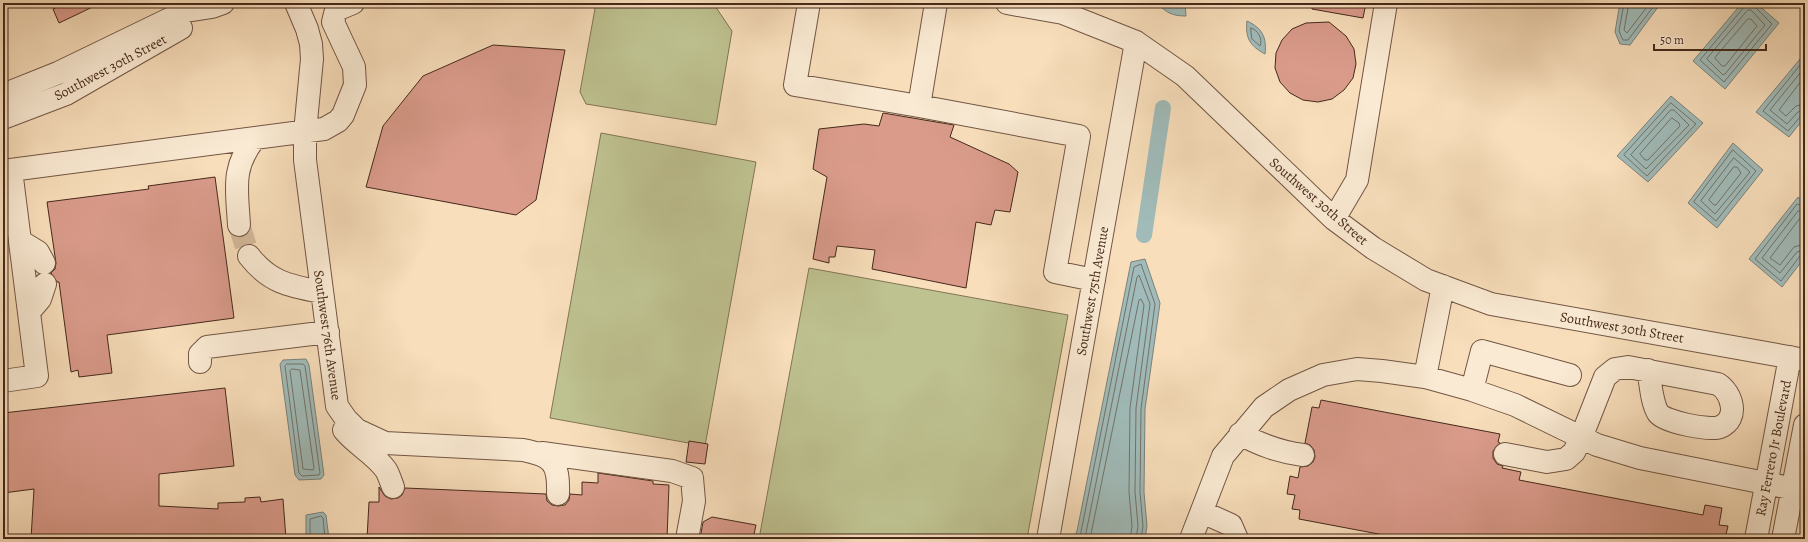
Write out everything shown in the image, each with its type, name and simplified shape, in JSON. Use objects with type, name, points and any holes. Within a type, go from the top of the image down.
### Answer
[{"type":"street","name":"Southwest 76th Avenue","points":[[296,3],[307,29],[311,44],[312,59],[305,132],[305,160],[337,406],[346,419],[357,430],[385,443],[522,450],[672,471],[692,478],[694,501],[687,539]]},
{"type":"street","points":[[3,380],[37,376],[20,241],[7,171],[324,129],[338,121],[350,100],[355,85],[354,67],[333,22],[336,10],[353,3]]},
{"type":"street","points":[[809,3],[795,85],[919,106],[1079,136],[1055,272],[1094,280]]},
{"type":"street","points":[[919,106],[936,3]]},
{"type":"street","name":"Southwest 30th Street","points":[[1007,3],[1063,13],[1136,42],[1185,76],[1334,218],[1373,248],[1426,280],[1491,304],[1797,359]]},
{"type":"street","points":[[1334,218],[1357,180],[1386,3]]},
{"type":"street","name":"Southwest 30th Street","points":[[3,95],[58,73],[186,11],[215,4]]},
{"type":"street","name":"Southwest 30th Street","points":[[3,118],[66,94],[193,22],[215,4]]},
{"type":"street","name":"Southwest 75th Avenue","points":[[1048,539],[1136,42]]},
{"type":"street","points":[[239,225],[236,180],[242,156],[255,138]]},
{"type":"street","points":[[20,241],[38,252],[44,273],[40,299],[29,312]]},
{"type":"street","points":[[249,256],[265,273],[279,282],[322,292]]},
{"type":"street","points":[[1425,377],[1443,286]]},
{"type":"street","points":[[200,362],[200,354],[207,347],[328,332]]},
{"type":"street","points":[[1472,390],[1482,351],[1570,375]]},
{"type":"street","name":"Ray Ferrero Jr Boulevard","points":[[1756,539],[1767,484],[1797,359]]},
{"type":"street","points":[[1505,454],[1547,462],[1557,462],[1566,459],[1574,452],[1581,438],[1605,377],[1609,372],[1621,367],[1648,370]]},
{"type":"street","points":[[1191,539],[1202,512],[1211,482],[1223,456],[1264,407],[1289,390],[1323,375],[1357,369],[1425,377],[1472,390],[1516,405],[1597,445],[1640,458],[1799,490]]},
{"type":"street","points":[[337,406],[342,428],[353,442],[380,462],[387,471],[393,487],[394,470],[391,456],[385,443]]},
{"type":"street","name":"Ray Ferrero Jr Boulevard","points":[[1783,539],[1799,490],[1805,425]]},
{"type":"street","points":[[1240,434],[1263,446],[1282,452],[1303,455]]},
{"type":"street","points":[[542,453],[553,463],[558,474],[558,494]]},
{"type":"street","points":[[1202,512],[1231,525],[1237,539]]},
{"type":"green space","points":[[596,3],[713,3],[732,31],[716,125],[586,104],[580,92]]},
{"type":"green space","points":[[601,133],[756,162],[705,446],[550,418]]},
{"type":"green space","points":[[809,268],[1068,315],[1027,539],[759,539]]},
{"type":"water","points":[[1157,3],[1185,3],[1186,16],[1170,13]]},
{"type":"water","points":[[1620,3],[1661,3],[1630,45],[1620,44],[1615,32]]},
{"type":"water","points":[[1742,3],[1756,3],[1779,23],[1725,89],[1693,61]]},
{"type":"water","points":[[1247,21],[1260,30],[1264,38],[1265,54],[1252,45],[1248,37]]},
{"type":"water","points":[[1805,53],[1805,117],[1789,137],[1756,112]]},
{"type":"water","points":[[1671,96],[1703,123],[1648,182],[1617,156]]},
{"type":"water","points":[[1733,143],[1763,170],[1717,228],[1688,203]]},
{"type":"water","points":[[1798,197],[1805,203],[1805,257],[1782,287],[1749,259]]},
{"type":"water","points":[[1145,259],[1160,303],[1145,409],[1144,492],[1147,526],[1145,539],[1073,539],[1077,531],[1131,262]]},
{"type":"water","points":[[306,359],[309,365],[324,475],[321,479],[299,480],[295,475],[280,364],[283,360]]},
{"type":"water","points":[[323,512],[326,515],[329,539],[306,539],[306,515]]},
{"type":"building","points":[[66,3],[101,3],[59,23],[53,9]]},
{"type":"building","points":[[1312,3],[1366,3],[1363,18],[1312,9]]},
{"type":"building","points":[[1329,22],[1346,36],[1354,49],[1356,64],[1353,78],[1344,90],[1332,99],[1318,102],[1303,100],[1290,93],[1280,82],[1275,68],[1276,53],[1282,40],[1292,29],[1306,23]]},
{"type":"building","points":[[493,45],[565,50],[536,200],[516,215],[366,187],[383,126],[423,76]]},
{"type":"building","points":[[883,113],[954,125],[950,137],[1009,164],[1018,172],[1010,212],[995,210],[991,225],[976,222],[966,288],[872,269],[875,250],[837,246],[835,257],[829,257],[829,263],[813,259],[827,177],[813,169],[819,129],[864,124],[879,126]]},
{"type":"building","points":[[215,177],[234,318],[107,335],[112,373],[79,377],[78,370],[71,372],[59,282],[57,282],[51,273],[55,269],[56,263],[47,202],[149,189],[148,186]]},
{"type":"building","points":[[225,388],[234,466],[159,474],[159,506],[218,509],[218,503],[245,502],[245,498],[260,497],[261,502],[283,499],[286,539],[31,539],[34,489],[3,493],[3,413]]},
{"type":"building","points":[[1321,400],[1500,434],[1498,442],[1500,443],[1493,451],[1493,458],[1497,464],[1503,466],[1502,468],[1521,472],[1519,480],[1703,515],[1705,505],[1722,508],[1719,525],[1728,526],[1725,539],[1405,539],[1299,519],[1300,510],[1292,509],[1295,495],[1287,494],[1290,476],[1298,478],[1300,467],[1308,466],[1313,462],[1315,457],[1314,450],[1310,445],[1305,443],[1312,407],[1319,408]]},
{"type":"building","points":[[689,441],[708,444],[705,464],[686,462]]},
{"type":"building","points":[[598,473],[653,481],[653,484],[669,485],[667,539],[367,539],[369,502],[379,502],[379,487],[385,496],[391,499],[398,498],[402,495],[405,488],[546,494],[547,501],[552,505],[558,506],[565,505],[569,500],[570,494],[582,495],[582,482],[598,483]]},
{"type":"building","points":[[712,517],[756,525],[753,539],[700,539],[703,522]]},
{"type":"waterway","points":[[1144,235],[1163,108]]},
{"type":"tunnel","points":[[239,225],[249,256]]}]
